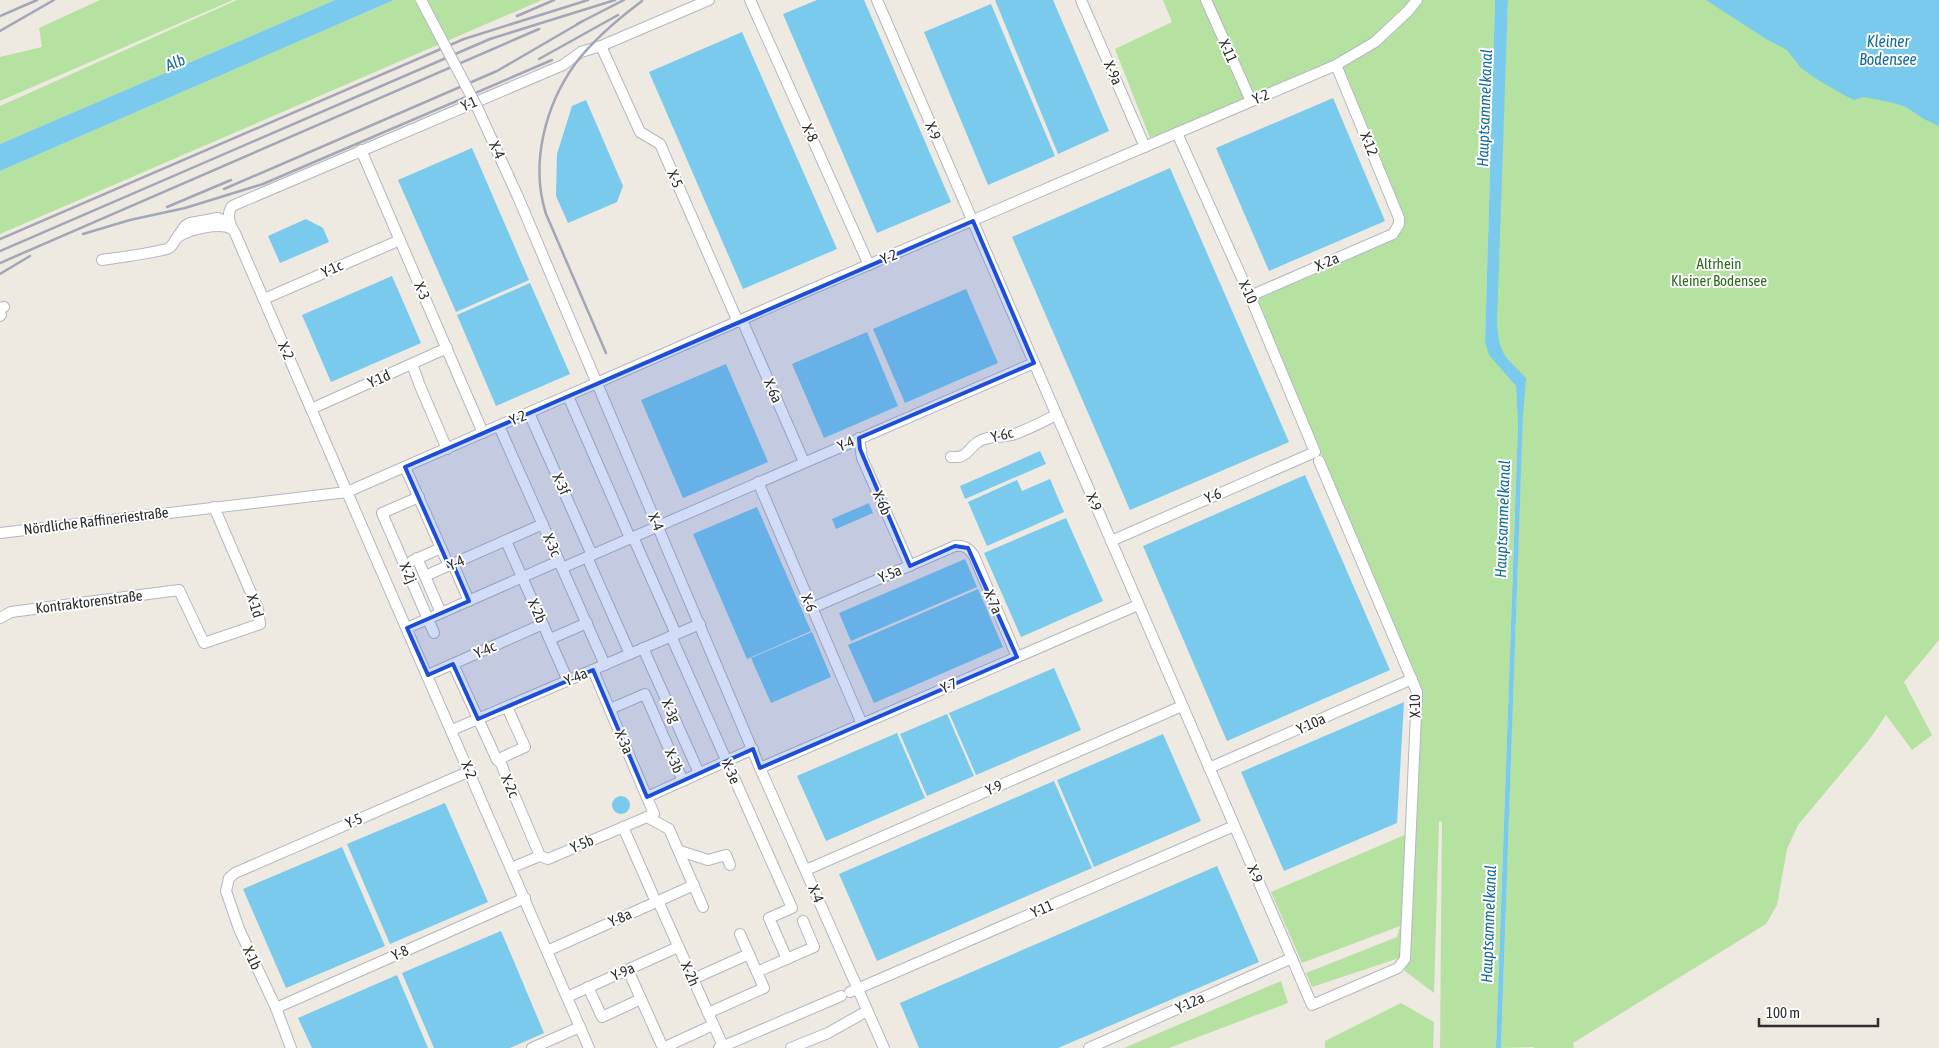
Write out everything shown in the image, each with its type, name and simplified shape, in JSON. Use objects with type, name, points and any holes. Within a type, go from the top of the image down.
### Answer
[{"type":"street","name":"X-4","points":[[421,0],[477,107],[518,197],[760,768],[806,870],[849,992],[867,1011],[884,1048]]},
{"type":"street","name":"Y-1","points":[[230,210],[236,203],[563,65],[581,52],[601,46],[709,0]]},
{"type":"street","name":"X-8","points":[[750,0],[869,265]]},
{"type":"street","name":"X-9","points":[[877,0],[1312,1004]]},
{"type":"street","name":"X-9a","points":[[1081,0],[1145,147]]},
{"type":"street","name":"X-11","points":[[1206,0],[1251,102]]},
{"type":"street","name":"Y-2","points":[[347,492],[1336,65],[1375,42],[1417,0]]},
{"type":"street","name":"X-5","points":[[601,46],[640,132],[660,144],[740,321]]},
{"type":"street","name":"X-12","points":[[1336,65],[1399,218],[1399,224]]},
{"type":"street","name":"X-10","points":[[1177,133],[1250,296],[1417,692],[1405,959],[1398,968],[1312,1004]]},
{"type":"street","name":"X-3","points":[[362,150],[483,433]]},
{"type":"street","name":"X-2","points":[[230,210],[231,226],[470,771],[589,1048]]},
{"type":"street","name":"X-2a","points":[[1250,296],[1393,234],[1399,224]]},
{"type":"street","points":[[102,260],[169,248],[177,238],[190,231],[219,225],[231,226]]},
{"type":"street","name":"Y-1c","points":[[264,299],[400,240]]},
{"type":"street","name":"X-6a","points":[[740,321],[804,462]]},
{"type":"street","name":"Y-1d","points":[[311,409],[447,348]]},
{"type":"street","points":[[412,364],[447,448]]},
{"type":"street","name":"Y-4","points":[[658,526],[1034,364]]},
{"type":"street","name":"X-3e","points":[[568,396],[631,537],[726,761],[792,908],[769,918],[787,959]]},
{"type":"street","name":"X-3f","points":[[529,413],[630,654]]},
{"type":"street","name":"Y-6c","points":[[951,457],[959,457],[969,453],[977,442],[995,436],[1011,435],[1056,415]]},
{"type":"street","name":"X-3c","points":[[499,426],[605,665]]},
{"type":"street","name":"X-6b","points":[[859,438],[862,458],[910,566]]},
{"type":"street","name":"Y-6","points":[[1111,541],[1317,456]]},
{"type":"street","points":[[405,467],[441,548],[469,601]]},
{"type":"street","name":"X-6","points":[[758,482],[862,724]]},
{"type":"street","points":[[214,507],[347,492]]},
{"type":"street","name":"X-2j","points":[[419,498],[382,513],[434,633]]},
{"type":"street","name":"Nördliche Raffineriestraße","points":[[0,533],[214,507]]},
{"type":"street","name":"X-1d","points":[[179,590],[204,643],[260,624],[258,609],[214,507]]},
{"type":"street","name":"Y-4","points":[[425,576],[543,524]]},
{"type":"street","points":[[407,628],[522,577],[590,556],[658,526]]},
{"type":"street","name":"X-2b","points":[[506,541],[568,681]]},
{"type":"street","name":"Y-5a","points":[[812,608],[955,546],[968,548]]},
{"type":"street","points":[[404,564],[441,548]]},
{"type":"street","name":"X-7a","points":[[968,548],[974,556],[1016,657]]},
{"type":"street","points":[[417,558],[441,613]]},
{"type":"street","name":"Kontraktorenstraße","points":[[0,618],[12,612],[179,590]]},
{"type":"street","name":"Y-7","points":[[760,768],[1138,605]]},
{"type":"street","points":[[550,639],[587,623]]},
{"type":"street","name":"Y-4c","points":[[428,675],[543,624]]},
{"type":"street","name":"Y-4a","points":[[452,730],[700,624]]},
{"type":"street","name":"X-3g","points":[[643,648],[699,774]]},
{"type":"street","points":[[453,664],[478,719]]},
{"type":"street","name":"X-3a","points":[[593,670],[647,797],[651,815]]},
{"type":"street","name":"Y-10a","points":[[1209,768],[1412,679]]},
{"type":"street","name":"X-3b","points":[[610,709],[645,694],[683,781]]},
{"type":"street","name":"Y-9","points":[[806,870],[1182,706]]},
{"type":"street","points":[[499,759],[525,747],[507,707]]},
{"type":"street","name":"X-2c","points":[[478,719],[497,760],[499,759],[540,856]]},
{"type":"street","points":[[647,797],[753,749]]},
{"type":"street","name":"Y-5","points":[[239,871],[470,771]]},
{"type":"street","points":[[651,815],[669,829],[703,907]]},
{"type":"street","name":"Y-5b","points":[[511,868],[540,856],[548,859],[651,815]]},
{"type":"street","name":"Y-11","points":[[721,1047],[1234,826]]},
{"type":"street","name":"X-2h","points":[[623,827],[714,1025],[721,1047]]},
{"type":"street","points":[[680,851],[708,860],[726,855],[730,865]]},
{"type":"street","name":"X-1b","points":[[239,871],[229,878],[226,891],[239,929],[276,1008],[291,1048]]},
{"type":"street","name":"Y-8a","points":[[547,951],[694,885]]},
{"type":"street","name":"Y-8","points":[[276,1008],[525,898]]},
{"type":"street","points":[[757,972],[814,947],[803,921]]},
{"type":"street","points":[[708,1013],[764,988],[740,934]]},
{"type":"street","name":"Y-9a","points":[[567,997],[678,947]]},
{"type":"street","points":[[693,979],[749,954]]},
{"type":"street","name":"Y-12a","points":[[1089,1048],[1292,958]]},
{"type":"street","points":[[628,970],[663,1048],[714,1025]]},
{"type":"street","points":[[588,987],[602,1017],[641,999]]},
{"type":"street","points":[[790,1048],[828,1033],[867,1011]]},
{"type":"street","points":[[532,1048],[580,1027]]},
{"type":"highlighted area","points":[[973,221],[1034,363],[859,438],[860,449],[910,566],[955,546],[968,548],[1017,657],[760,768],[753,749],[647,797],[593,670],[478,719],[453,664],[428,675],[407,628],[469,601],[453,564],[449,566],[405,467]]},
{"type":"green space","points":[[100,0],[233,0],[0,101],[0,57],[42,47],[39,28]]},
{"type":"green space","points":[[237,0],[335,0],[0,144],[0,106]]},
{"type":"green space","points":[[394,0],[542,0],[0,234],[0,171]]},
{"type":"green space","points":[[1163,0],[1495,0],[1485,342],[1516,386],[1518,425],[1496,1048],[1440,1048],[1442,822],[1439,821],[1434,993],[1405,971],[1402,957],[1312,987],[1306,973],[1397,937],[1400,926],[1302,963],[1271,892],[1414,831],[1422,690],[1255,298],[1403,231],[1334,62],[1150,138],[1115,49],[1172,22]]},
{"type":"green space","name":"Altrhein Kleiner Bodensee","points":[[1508,0],[1939,0],[1939,640],[1904,682],[1932,735],[1912,750],[1886,715],[1869,740],[1798,825],[1787,849],[1777,905],[1766,924],[1573,1043],[1574,1048],[1501,1048],[1524,379],[1504,356],[1495,337]]},
{"type":"green space","points":[[1281,981],[1288,1003],[1169,1048],[1124,1048]]},
{"type":"green space","points":[[1401,1003],[1434,1022],[1433,1048],[1325,1048],[1325,1041]]},
{"type":"water","points":[[335,0],[394,0],[0,171],[0,144]]},
{"type":"water","points":[[817,0],[864,0],[951,202],[877,233],[783,14]]},
{"type":"water","points":[[995,0],[1053,0],[1109,131],[1058,154]]},
{"type":"water","points":[[1495,0],[1508,0],[1497,322],[1499,341],[1504,354],[1526,378],[1523,416],[1501,1048],[1496,1048],[1518,425],[1516,386],[1489,355],[1485,342]]},
{"type":"water","name":"Kleiner Bodensee","points":[[1706,0],[1939,0],[1939,126],[1906,107],[1864,97],[1854,100],[1844,95],[1801,68],[1787,50],[1766,39]]},
{"type":"water","points":[[991,4],[1055,156],[988,185],[924,32]]},
{"type":"water","points":[[742,32],[837,249],[743,289],[649,72]]},
{"type":"water","points":[[1333,98],[1385,221],[1269,271],[1216,148]]},
{"type":"water","points":[[586,100],[623,186],[617,202],[568,223],[556,196],[557,154],[572,106]]},
{"type":"water","points":[[472,148],[529,280],[456,312],[398,180]]},
{"type":"water","points":[[1170,168],[1289,442],[1130,510],[1012,237]]},
{"type":"water","points":[[306,219],[323,228],[329,242],[280,263],[268,236]]},
{"type":"water","points":[[392,276],[421,343],[331,382],[302,315]]},
{"type":"water","points":[[530,283],[570,374],[496,406],[457,315]]},
{"type":"water","points":[[966,289],[998,363],[905,403],[873,329]]},
{"type":"water","points":[[867,332],[898,406],[824,438],[792,364]]},
{"type":"water","points":[[726,364],[768,462],[683,498],[641,400]]},
{"type":"water","points":[[1040,451],[1046,464],[965,499],[960,486]]},
{"type":"water","points":[[1305,475],[1390,670],[1227,741],[1143,546]]},
{"type":"water","points":[[1050,479],[1064,512],[987,546],[968,502],[1017,480],[1022,491]]},
{"type":"water","points":[[869,503],[873,513],[836,529],[832,519]]},
{"type":"water","points":[[757,507],[811,631],[747,659],[693,534]]},
{"type":"water","points":[[1066,518],[1103,601],[1021,637],[984,553]]},
{"type":"water","points":[[965,559],[977,587],[851,641],[839,613]]},
{"type":"water","points":[[978,589],[1003,647],[874,703],[848,645]]},
{"type":"water","points":[[812,632],[831,677],[771,703],[751,658]]},
{"type":"water","points":[[1054,668],[1081,730],[976,775],[949,713]]},
{"type":"water","points":[[1404,702],[1397,823],[1284,871],[1241,772]]},
{"type":"water","points":[[947,714],[974,776],[927,796],[900,734]]},
{"type":"water","points":[[897,733],[925,798],[826,841],[797,776]]},
{"type":"water","points":[[1163,734],[1201,821],[1094,867],[1057,780]]},
{"type":"water","points":[[1054,781],[1092,868],[877,961],[839,874]]},
{"type":"water","points":[[621,796],[627,799],[630,805],[627,811],[621,814],[615,811],[612,805],[615,799]]},
{"type":"water","points":[[445,803],[488,902],[390,944],[347,844]]},
{"type":"water","points":[[342,847],[385,946],[286,988],[243,889]]},
{"type":"water","points":[[1217,866],[1259,962],[1058,1048],[919,1048],[900,1003]]},
{"type":"water","points":[[501,931],[544,1033],[510,1048],[434,1048],[402,973]]},
{"type":"water","points":[[397,975],[428,1048],[312,1048],[298,1018]]},
{"type":"railway","points":[[0,16],[37,0]]},
{"type":"railway","points":[[0,31],[54,0]]},
{"type":"railway","points":[[517,16],[554,0]]},
{"type":"railway","points":[[0,239],[464,39],[588,0]]},
{"type":"railway","points":[[0,251],[490,39],[615,0]]},
{"type":"railway","points":[[577,24],[624,0]]},
{"type":"railway","points":[[606,353],[546,214],[541,195],[540,156],[548,117],[564,80],[575,64],[606,30],[642,1]]},
{"type":"railway","points":[[539,59],[618,15]]},
{"type":"railway","points":[[224,189],[497,71],[583,21]]},
{"type":"railway","points":[[0,263],[539,29]]},
{"type":"railway","points":[[83,234],[130,220],[185,208],[263,184],[552,60]]},
{"type":"railway","points":[[167,207],[231,180]]},
{"type":"railway","points":[[0,274],[30,256]]},
{"type":"water label","name":"Alb","points":[[175,62]]},
{"type":"water label","name":"Hauptsammelkanal","points":[[1484,108]]},
{"type":"water label","name":"Hauptsammelkanal","points":[[1502,519]]},
{"type":"water label","name":"Hauptsammelkanal","points":[[1488,924]]}]
